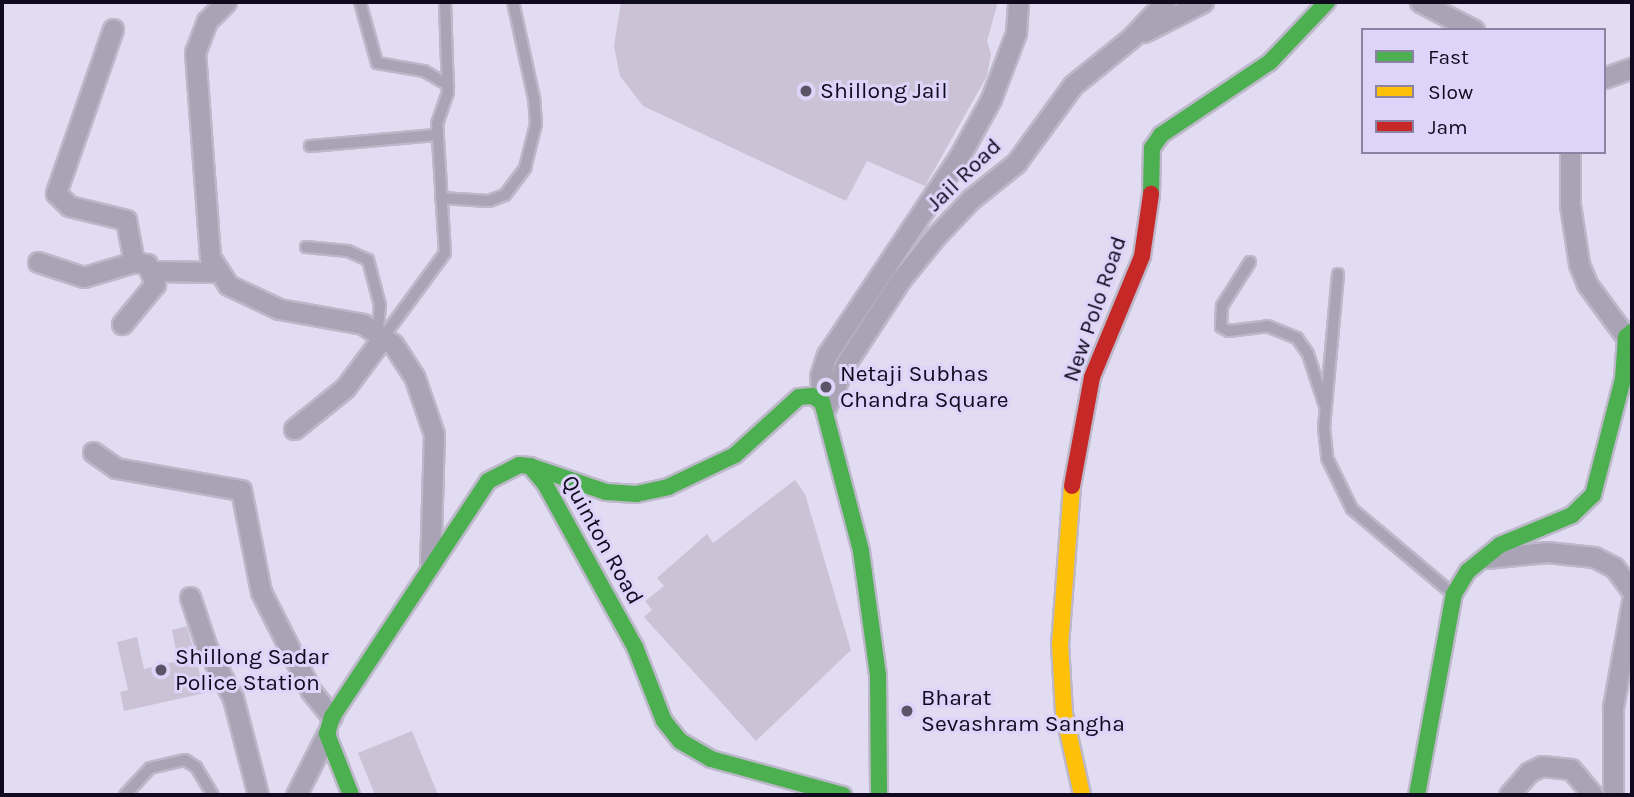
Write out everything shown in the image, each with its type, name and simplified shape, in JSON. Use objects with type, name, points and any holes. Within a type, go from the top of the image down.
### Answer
[{"type":"street","points":[[226,2],[207,21],[195,52],[203,206],[215,272],[228,285],[279,309],[381,333],[414,376],[434,434],[437,456],[429,570]]},
{"type":"street","points":[[879,795],[878,675],[861,551],[824,405],[820,376],[827,355],[959,157],[991,99],[1016,33],[1018,2]]},
{"type":"street","name":"Jail Road","points":[[824,405],[846,363],[901,279],[935,237],[971,199],[1016,163],[1055,104],[1073,85],[1131,38],[1165,2]]},
{"type":"street","points":[[1131,38],[1203,2]]},
{"type":"street","name":"New Polo Road","points":[[1082,795],[1064,713],[1060,644],[1068,507],[1092,377],[1142,256],[1154,171],[1153,148],[1161,135],[1270,62],[1327,2]]},
{"type":"street","points":[[1420,2],[1470,28]]},
{"type":"street","points":[[113,29],[56,193],[69,206],[125,220],[142,266],[155,284],[151,293],[122,324]]},
{"type":"street","points":[[1606,77],[1632,68]]},
{"type":"street","points":[[1417,795],[1454,594],[1468,571],[1520,533],[1583,507],[1598,480],[1625,408],[1629,335],[1587,284],[1580,264],[1570,205],[1570,154]]},
{"type":"street","points":[[38,261],[84,277],[142,266],[215,272]]},
{"type":"street","points":[[294,429],[345,388],[381,333]]},
{"type":"street","points":[[530,466],[606,492],[636,495],[668,487],[735,455],[799,397],[812,396],[824,405]]},
{"type":"street","points":[[93,452],[116,468],[241,490],[261,592],[329,726],[351,795]]},
{"type":"street","name":"Quinton Road","points":[[329,726],[488,481],[503,470],[530,466],[604,587],[635,647],[664,721],[680,741],[711,758],[843,795]]},
{"type":"street","points":[[1485,558],[1570,553],[1614,567],[1631,582]]},
{"type":"street","points":[[190,597],[207,648],[233,698],[258,795]]},
{"type":"street","points":[[1613,795],[1613,707],[1632,601]]},
{"type":"street","points":[[296,795],[329,726]]},
{"type":"street","points":[[1509,795],[1529,772],[1542,766],[1571,769],[1593,795]]},
{"type":"lane","points":[[360,2],[377,63],[425,71],[448,85]]},
{"type":"lane","points":[[381,333],[424,276],[444,259],[437,135],[448,85],[445,2]]},
{"type":"lane","points":[[441,198],[489,201],[505,195],[525,168],[536,124],[534,98],[513,2]]},
{"type":"lane","points":[[310,146],[437,135]]},
{"type":"lane","points":[[306,247],[348,251],[368,260],[380,305],[381,333]]},
{"type":"lane","points":[[1250,262],[1222,306],[1221,327],[1229,331],[1267,326],[1297,338],[1308,354],[1325,410]]},
{"type":"lane","points":[[1338,274],[1325,410],[1327,458],[1352,509],[1454,594]]},
{"type":"lane","points":[[125,795],[150,768],[185,760],[192,762],[213,795]]},
{"type":"building","name":"Shillong Jail","points":[[621,2],[998,2],[987,41],[991,54],[987,76],[925,186],[867,161],[846,201],[643,106],[620,76],[614,46]]},
{"type":"building","points":[[795,480],[805,494],[851,650],[756,741],[644,617],[652,610],[645,601],[664,586],[657,578],[707,534],[713,543]]},
{"type":"building","name":"Shillong Sadar Police Station","points":[[187,626],[200,674],[206,672],[214,691],[124,711],[120,692],[128,690],[117,642],[137,637],[144,669],[178,661],[172,630]]},
{"type":"building","points":[[412,731],[438,795],[375,795],[358,753]]},
{"type":"traffic: fast","points":[[1151,194],[1152,148],[1161,135],[1270,62],[1327,2]]},
{"type":"traffic: fast","points":[[1417,795],[1454,594],[1468,571],[1500,545],[1572,515],[1593,495],[1623,379],[1626,337],[1632,332]]},
{"type":"traffic: fast","points":[[530,466],[606,492],[636,494],[668,487],[735,455],[799,397],[812,396],[822,402],[861,551],[878,675],[879,795]]},
{"type":"traffic: fast","points":[[351,795],[327,734],[332,717],[488,481],[519,465],[530,466],[545,484],[635,647],[664,721],[680,741],[711,759],[843,795]]},
{"type":"traffic: slow","points":[[1072,486],[1060,644],[1064,713],[1082,795]]},
{"type":"traffic: jam","points":[[1072,486],[1092,377],[1142,256],[1151,194]]},
{"type":"place","name":"Shillong Jail","points":[[806,91]]},
{"type":"place","name":"Netaji Subhas Chandra Square","points":[[826,387]]},
{"type":"place","name":"Shillong Sadar Police Station","points":[[161,670]]},
{"type":"place","name":"Bharat Sevashram Sangha","points":[[907,711]]}]
